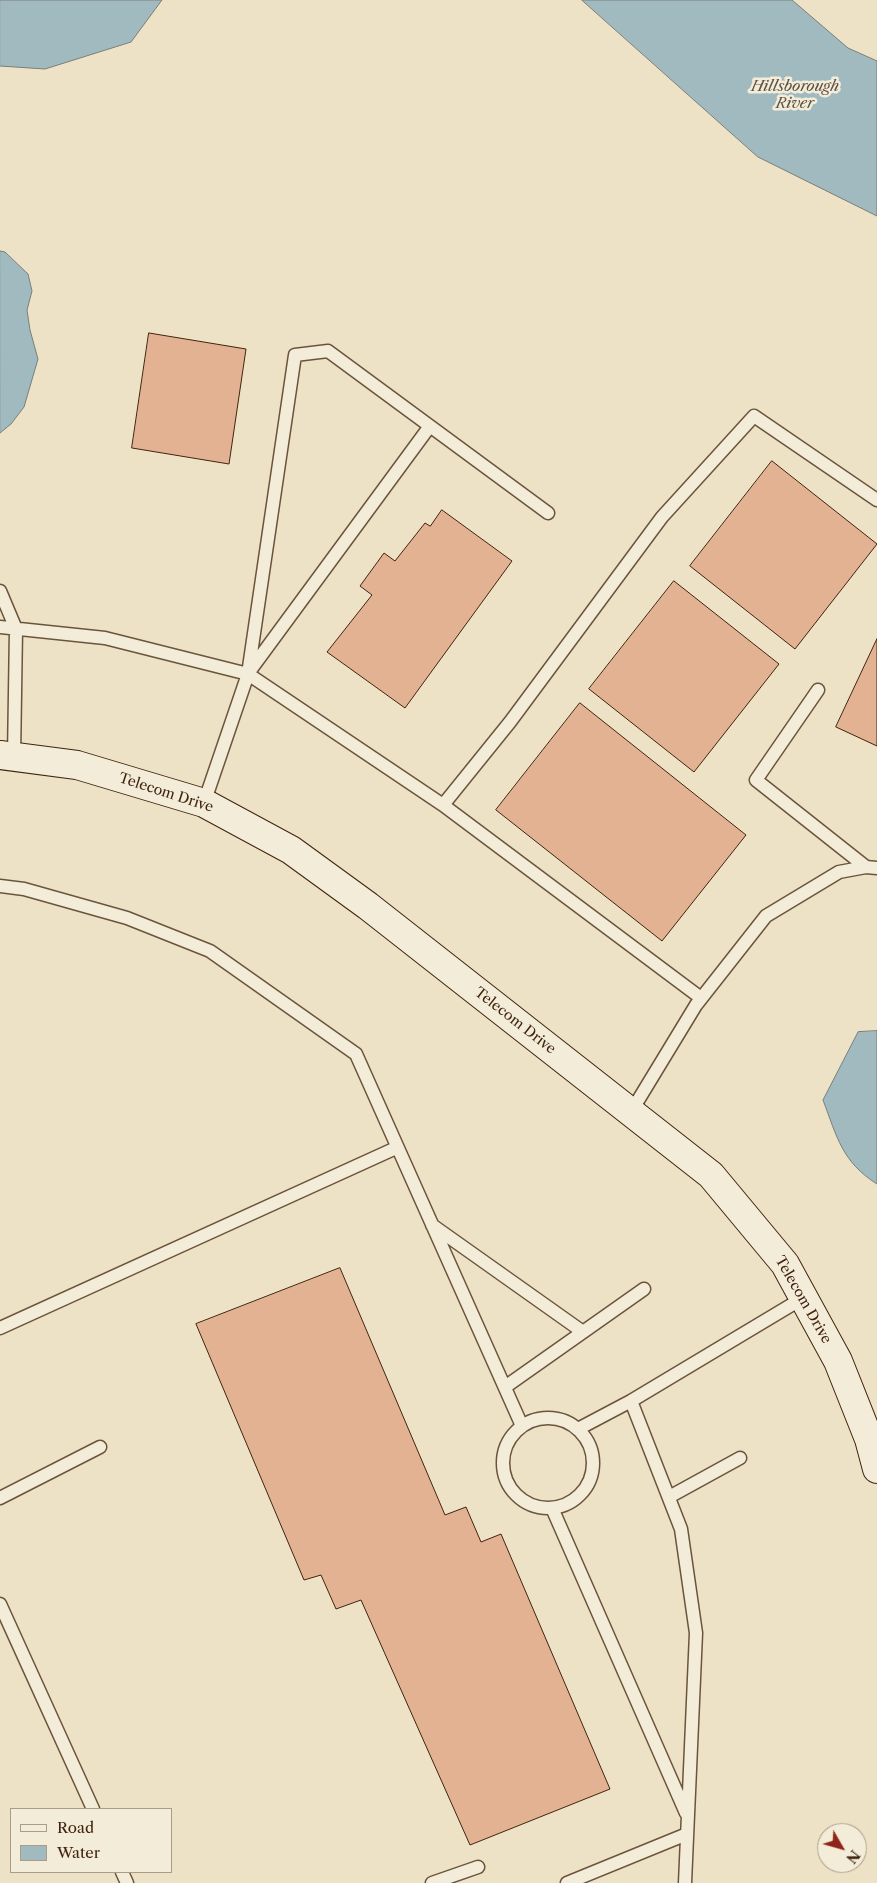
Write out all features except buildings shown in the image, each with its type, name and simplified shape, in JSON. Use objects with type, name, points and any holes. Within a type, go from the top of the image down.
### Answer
[{"type":"street","name":"Telecom Drive","points":[[7,756],[77,765],[204,803],[291,850],[368,906],[711,1175],[785,1264],[838,1361],[869,1439],[877,1469]]},
{"type":"lane","points":[[204,803],[248,674],[295,356],[328,351],[548,513]]},
{"type":"lane","points":[[443,805],[510,722],[662,517],[754,416],[877,500]]},
{"type":"lane","points":[[248,674],[430,426]]},
{"type":"lane","points":[[0,591],[16,629],[7,756]]},
{"type":"lane","points":[[0,627],[104,638],[248,674],[443,805],[701,998]]},
{"type":"lane","points":[[818,690],[756,780],[872,868]]},
{"type":"lane","points":[[631,1112],[701,998],[766,916],[839,872],[872,868]]},
{"type":"lane","points":[[0,886],[24,889],[127,918],[210,951],[356,1054],[396,1148],[522,1426]]},
{"type":"lane","points":[[0,1328],[396,1148]]},
{"type":"lane","points":[[430,1224],[583,1332]]},
{"type":"lane","points":[[505,1387],[644,1290]]},
{"type":"lane","points":[[578,1429],[632,1401],[803,1298]]},
{"type":"lane","points":[[632,1401],[681,1529],[696,1633],[685,1883]]},
{"type":"lane","points":[[551,1418],[565,1421],[578,1429],[589,1448],[592,1470],[588,1484],[579,1496],[567,1504],[552,1508],[538,1507],[524,1502],[513,1492],[505,1479],[502,1464],[504,1450],[512,1436],[522,1426],[536,1420],[551,1418]]},
{"type":"lane","points":[[0,1498],[100,1447]]},
{"type":"lane","points":[[669,1497],[740,1458]]},
{"type":"lane","points":[[552,1508],[688,1816]]},
{"type":"lane","points":[[0,1604],[93,1808]]},
{"type":"lane","points":[[567,1883],[687,1834]]},
{"type":"lane","points":[[432,1883],[478,1867]]},
{"type":"water","points":[[0,0],[162,0],[131,42],[45,69],[0,66]]},
{"type":"water","name":"Hillsborough River","points":[[582,0],[792,0],[848,48],[877,61],[877,216],[758,157]]},
{"type":"water","points":[[0,251],[5,252],[28,274],[32,291],[27,310],[38,359],[24,407],[11,424],[0,433]]},
{"type":"water","points":[[877,1031],[877,1184],[865,1176],[848,1158],[837,1137],[823,1100],[858,1032]]}]
